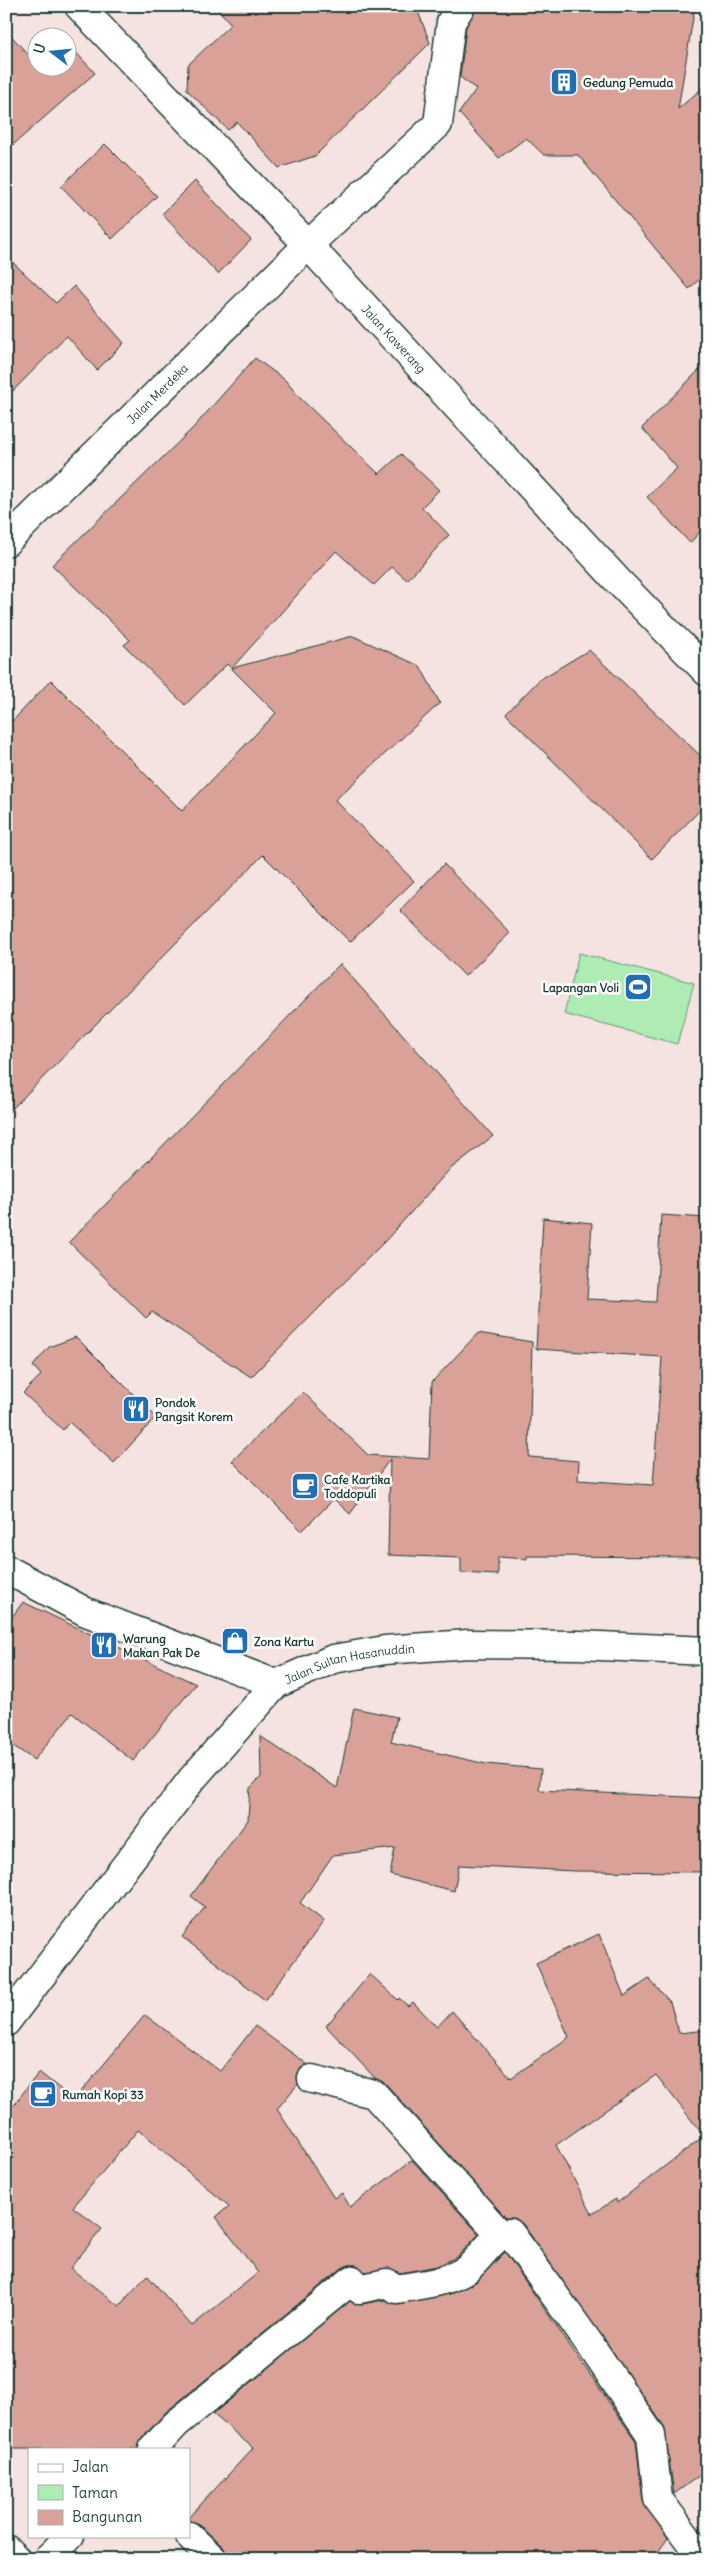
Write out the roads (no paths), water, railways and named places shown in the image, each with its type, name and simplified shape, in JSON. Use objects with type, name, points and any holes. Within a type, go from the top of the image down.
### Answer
[{"type":"street","name":"Jalan Kawerang","points":[[79,6],[308,245],[617,580],[707,672]]},
{"type":"street","name":"Jalan Merdeka","points":[[6,542],[308,245],[438,124],[450,22],[461,6]]},
{"type":"street","points":[[6,1569],[86,1612],[276,1684]]},
{"type":"street","name":"Jalan Sultan Hasanuddin","points":[[6,2022],[192,1779],[276,1684],[333,1659],[413,1648],[468,1644],[561,1645],[707,1651]]},
{"type":"street","points":[[312,2079],[374,2094],[501,2235]]},
{"type":"street","points":[[154,2448],[176,2424],[352,2280],[358,2289],[387,2282],[396,2289],[435,2282],[466,2270],[501,2235],[510,2233],[591,2346],[651,2435],[658,2499],[704,2559]]},
{"type":"street","points":[[190,2537],[213,2559]]},
{"type":"street","points":[[47,2559],[68,2538]]},
{"type":"street","points":[[6,2549],[16,2559]]},
{"type":"place","name":"Gedung Pemuda","points":[[564,82]]},
{"type":"place","name":"Lapangan Voli","points":[[638,987]]},
{"type":"place","name":"Pondok Pangsit Korem","points":[[136,1409]]},
{"type":"place","name":"Cafe Kartika Toddopuli","points":[[305,1486]]},
{"type":"place","name":"Zona Kartu","points":[[235,1641]]},
{"type":"place","name":"Warung Makan Pak De","points":[[104,1645]]},
{"type":"place","name":"Rumah Kopi 33","points":[[43,2094]]}]
